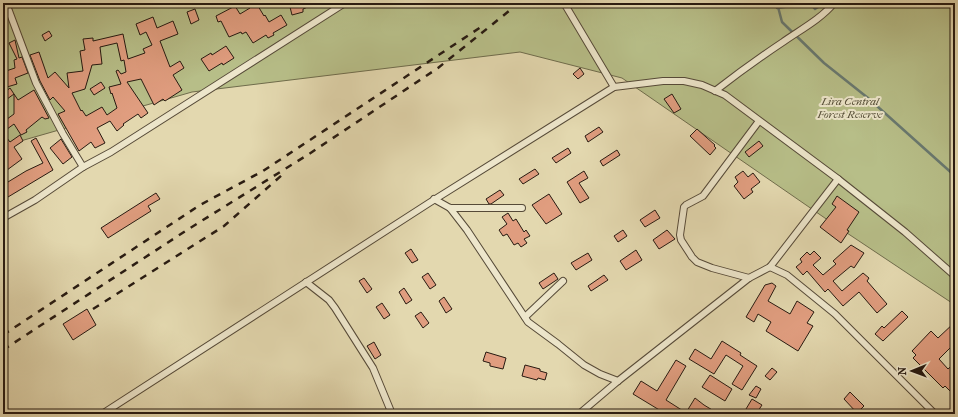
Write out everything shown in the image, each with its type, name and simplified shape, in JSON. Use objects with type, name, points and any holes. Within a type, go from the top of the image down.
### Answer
[{"type":"street","points":[[6,3],[36,83],[63,134],[83,167]]},
{"type":"street","points":[[3,218],[34,200],[83,167],[111,152],[345,3]]},
{"type":"street","points":[[564,3],[614,87]]},
{"type":"street","points":[[714,90],[828,10],[834,3]]},
{"type":"street","points":[[102,414],[434,200],[614,87],[663,81],[684,81],[702,84],[725,95],[838,179],[905,232],[955,276]]},
{"type":"street","points":[[749,278],[712,268],[697,262],[681,240],[680,235],[684,207],[703,196],[759,121]]},
{"type":"street","points":[[580,414],[618,381],[749,278],[770,267],[838,179]]},
{"type":"street","points":[[434,200],[450,208],[467,230],[528,322],[584,365],[600,374],[618,381]]},
{"type":"street","points":[[450,208],[522,208]]},
{"type":"street","points":[[770,267],[786,275],[835,314],[935,414]]},
{"type":"street","points":[[306,282],[329,300],[335,308],[373,368],[392,414]]},
{"type":"street","points":[[524,317],[564,282]]},
{"type":"street","points":[[3,409],[4,414]]},
{"type":"green space","name":"Lira Central Forest Reserve","points":[[3,3],[955,3],[955,305],[835,225],[622,78],[520,52],[192,92],[3,146]]},
{"type":"building","points":[[253,3],[258,6],[269,22],[281,15],[287,25],[273,33],[274,35],[268,38],[266,35],[253,43],[246,32],[242,34],[241,32],[229,37],[221,21],[218,22],[216,16],[235,6],[240,14],[250,8]]},
{"type":"building","points":[[289,3],[317,3],[303,9],[303,12],[292,15]]},
{"type":"building","points":[[195,9],[199,20],[191,24],[187,12]]},
{"type":"building","points":[[153,17],[157,28],[173,21],[178,34],[160,41],[170,67],[180,61],[184,68],[173,75],[182,90],[165,101],[163,99],[154,105],[141,79],[127,82],[148,113],[141,118],[138,114],[123,124],[124,125],[117,131],[110,121],[97,128],[105,143],[95,148],[91,142],[79,151],[58,114],[65,111],[53,97],[50,100],[40,81],[30,55],[39,52],[48,78],[55,72],[69,88],[67,73],[83,71],[80,51],[85,50],[83,39],[93,38],[93,41],[123,34],[128,59],[145,53],[143,49],[152,45],[146,32],[140,35],[136,24]],"holes":[[[117,43],[121,61],[124,60],[126,72],[121,74],[118,70],[116,71],[121,84],[109,87],[117,108],[107,115],[102,107],[86,116],[82,110],[81,111],[72,93],[85,89],[92,65],[102,64],[100,47]]]},
{"type":"building","points":[[49,31],[52,36],[45,41],[42,35]]},
{"type":"building","points":[[15,40],[19,58],[22,57],[28,73],[15,78],[17,84],[7,87],[3,72],[15,68],[14,60],[17,59],[9,43]]},
{"type":"building","points":[[226,46],[234,58],[209,71],[201,59],[211,53],[212,55]]},
{"type":"building","points":[[580,68],[584,74],[578,79],[573,74]]},
{"type":"building","points":[[101,82],[105,88],[94,95],[90,89]]},
{"type":"building","points":[[10,88],[14,94],[3,102],[3,94]]},
{"type":"building","points":[[34,90],[49,118],[45,119],[42,117],[26,130],[27,132],[21,135],[14,124],[3,132],[3,122],[14,114],[14,94],[18,100]]},
{"type":"building","points":[[672,94],[681,109],[674,113],[664,99]]},
{"type":"building","points":[[599,127],[603,132],[588,142],[585,136]]},
{"type":"building","points":[[697,129],[715,145],[714,146],[716,148],[710,155],[690,136]]},
{"type":"building","points":[[3,133],[10,142],[20,135],[23,141],[14,147],[22,159],[3,173]]},
{"type":"building","points":[[36,138],[53,170],[3,200],[3,185],[43,163],[31,141]]},
{"type":"building","points":[[61,139],[72,157],[63,164],[50,148]]},
{"type":"building","points":[[759,141],[763,146],[749,157],[745,152]]},
{"type":"building","points":[[568,148],[571,153],[556,163],[552,158]]},
{"type":"building","points":[[617,150],[620,155],[603,166],[600,161]]},
{"type":"building","points":[[535,169],[539,174],[523,184],[519,179]]},
{"type":"building","points":[[584,171],[588,178],[579,183],[589,198],[580,203],[567,182]]},
{"type":"building","points":[[743,171],[748,177],[753,173],[760,182],[751,189],[753,192],[744,199],[734,186],[738,182],[735,177]]},
{"type":"building","points":[[500,190],[504,195],[489,204],[486,199]]},
{"type":"building","points":[[156,193],[160,199],[148,206],[151,211],[108,238],[101,228]]},
{"type":"building","points":[[549,194],[562,214],[546,224],[532,205]]},
{"type":"building","points":[[837,196],[859,212],[847,230],[849,231],[841,243],[820,227],[836,207],[832,204]]},
{"type":"building","points":[[655,210],[660,218],[645,227],[640,220]]},
{"type":"building","points":[[508,213],[513,221],[516,219],[524,232],[526,230],[530,236],[524,239],[527,243],[521,247],[518,243],[514,245],[507,234],[503,236],[499,230],[507,224],[502,217]]},
{"type":"building","points":[[623,230],[627,236],[618,242],[614,236]]},
{"type":"building","points":[[667,230],[675,239],[659,249],[653,240]]},
{"type":"building","points":[[851,245],[864,253],[854,268],[851,266],[833,281],[842,291],[863,273],[869,278],[867,281],[887,304],[877,313],[859,292],[843,306],[828,289],[825,292],[807,271],[803,275],[796,267],[802,262],[800,259],[807,252],[810,255],[814,251],[821,258],[813,265],[823,275],[836,264],[833,261]]},
{"type":"building","points":[[411,249],[418,260],[412,263],[405,253]]},
{"type":"building","points":[[636,250],[642,260],[626,270],[620,261]]},
{"type":"building","points":[[588,253],[592,260],[576,270],[571,263]]},
{"type":"building","points":[[428,273],[436,285],[430,289],[422,277]]},
{"type":"building","points":[[554,273],[558,279],[543,289],[539,283]]},
{"type":"building","points":[[604,275],[608,280],[591,291],[588,286]]},
{"type":"building","points":[[364,278],[372,289],[367,293],[359,281]]},
{"type":"building","points":[[772,283],[776,286],[768,301],[790,314],[797,301],[814,312],[807,323],[813,326],[798,351],[766,331],[771,322],[758,314],[754,322],[746,317],[765,285]]},
{"type":"building","points":[[404,288],[412,300],[406,304],[399,292]]},
{"type":"building","points":[[444,297],[452,309],[446,313],[439,301]]},
{"type":"building","points":[[382,303],[390,315],[384,319],[376,307]]},
{"type":"building","points":[[87,309],[96,325],[73,340],[63,324]]},
{"type":"building","points":[[902,311],[908,317],[883,341],[875,334],[882,326],[884,328]]},
{"type":"building","points":[[421,312],[429,323],[423,328],[415,316]]},
{"type":"building","points":[[955,322],[955,343],[939,359],[948,369],[955,363],[955,388],[951,392],[945,386],[943,388],[913,358],[916,355],[912,351],[931,331],[938,338]]},
{"type":"building","points":[[722,341],[741,353],[740,355],[757,366],[742,390],[732,384],[743,366],[726,355],[714,374],[689,359],[695,349],[711,359]]},
{"type":"building","points":[[374,342],[381,355],[375,359],[367,346]]},
{"type":"building","points":[[486,352],[506,358],[503,369],[490,366],[490,363],[483,361]]},
{"type":"building","points":[[676,360],[686,366],[666,400],[688,414],[666,414],[633,394],[641,381],[657,391]]},
{"type":"building","points":[[525,365],[540,369],[540,371],[547,373],[545,380],[538,378],[537,380],[522,376]]},
{"type":"building","points":[[772,368],[777,372],[770,380],[765,376]]},
{"type":"building","points":[[710,375],[732,389],[725,401],[702,387]]},
{"type":"building","points":[[756,386],[761,389],[756,398],[749,395]]},
{"type":"building","points":[[850,392],[864,406],[857,413],[844,399]]},
{"type":"building","points":[[695,398],[719,414],[692,414],[687,411]]},
{"type":"building","points":[[752,399],[762,405],[756,414],[743,414]]},
{"type":"waterway","points":[[777,3],[782,22],[824,63],[868,98],[955,176]]},
{"type":"waterway","points":[[777,8],[803,3]]},
{"type":"waterway","points":[[810,3],[815,9],[824,3]]},
{"type":"railway","points":[[3,350],[187,230],[309,154],[438,68],[519,3]]},
{"type":"railway","points":[[3,335],[200,205],[263,171],[484,25]]},
{"type":"railway","points":[[93,309],[224,226],[282,175]]}]
